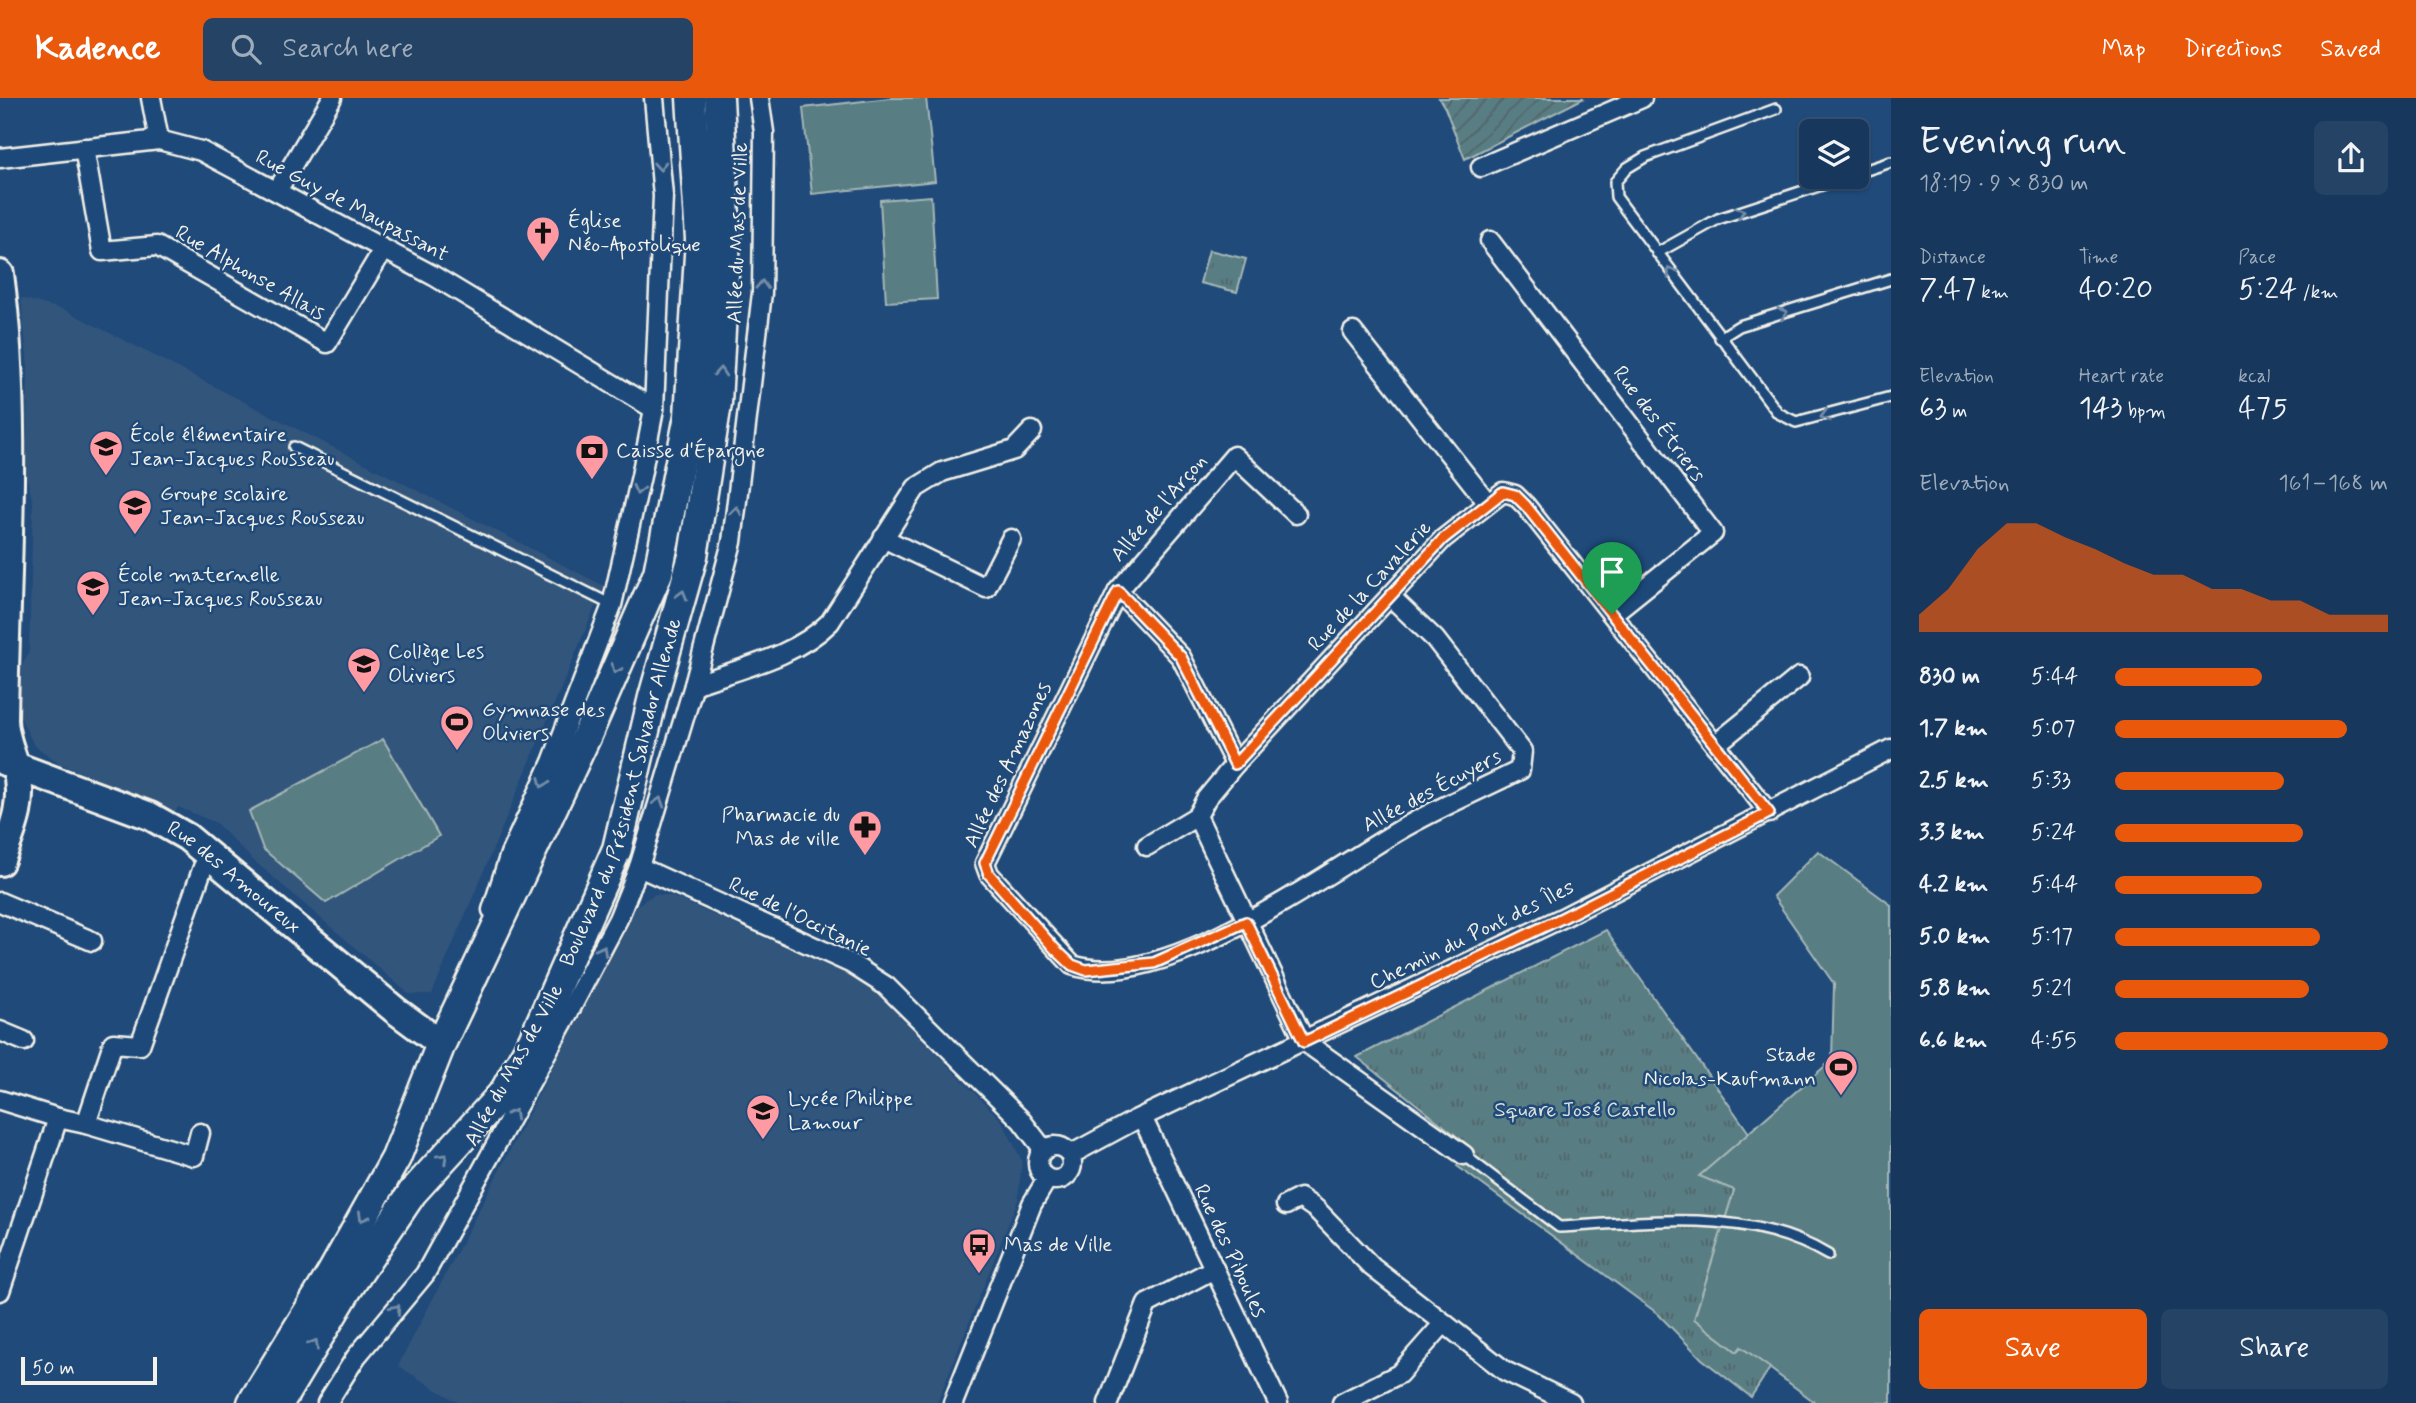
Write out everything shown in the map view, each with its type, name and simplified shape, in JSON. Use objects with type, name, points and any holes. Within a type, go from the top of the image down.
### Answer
[{"type":"main road","name":"Boulevard du Président Salvador Allende","points":[[251,1403],[331,1274],[396,1158],[441,1044],[588,733],[658,573],[689,416],[700,239],[691,98]]},
{"type":"main road","name":"Boulevard du Président Salvador Allende","points":[[279,1403],[347,1290],[412,1193],[493,1107],[504,1091],[533,1040],[617,849],[653,697],[693,556],[717,403],[726,237],[719,98]]},
{"type":"street","points":[[152,98],[159,140]]},
{"type":"street","points":[[277,191],[332,98]]},
{"type":"street","points":[[441,1044],[510,854],[552,762],[612,605],[654,409],[663,196],[654,98]]},
{"type":"street","name":"Allée du Mas de Ville","points":[[327,1403],[356,1357],[425,1274],[618,919],[639,867],[694,685],[732,541],[762,293],[764,132],[759,98]]},
{"type":"street","points":[[1481,167],[1642,98]]},
{"type":"street","name":"Rue Guy de Maupassant","points":[[0,158],[159,140],[201,151],[477,301],[654,409]]},
{"type":"street","name":"Rue Alphonse Allais","points":[[84,148],[102,251],[157,246],[327,343],[383,250]]},
{"type":"street","name":"Rue des Étriers","points":[[1489,241],[1713,533],[1612,614]]},
{"type":"street","points":[[0,274],[6,319],[4,729],[18,816],[0,862]]},
{"type":"street","points":[[1353,332],[1487,502],[1503,492],[1515,495],[1769,813]]},
{"type":"street","points":[[694,685],[794,649],[814,638],[830,622],[916,488],[942,472],[1014,450],[1032,430]]},
{"type":"street","name":"Allée de l'Arçon","points":[[1118,591],[1234,456],[1296,514]]},
{"type":"street","name":"Rue de la Cavalerie","points":[[1196,816],[1206,799],[1235,764],[1443,539],[1487,502]]},
{"type":"street","points":[[883,538],[986,588],[1010,539]]},
{"type":"street","points":[[1118,591],[1181,657],[1235,764]]},
{"type":"street","name":"Allée des Amazones","points":[[1118,591],[985,863],[989,874],[1055,949],[1072,965],[1086,970],[1154,963],[1246,922]]},
{"type":"street","name":"Allée des Écuyers","points":[[1246,922],[1305,891],[1405,827],[1520,770],[1522,751],[1435,639],[1391,597]]},
{"type":"street","points":[[1715,745],[1799,677]]},
{"type":"street","name":"Chemin du Pont des Îles","points":[[1070,1155],[1142,1117],[1562,918],[1891,749]]},
{"type":"street","name":"Rue des Amoureux","points":[[8,764],[150,816],[187,836],[396,1010],[441,1044]]},
{"type":"street","points":[[1147,846],[1196,816],[1304,1042],[1464,1155]]},
{"type":"street","points":[[86,1124],[113,1044],[140,1045],[203,867],[211,856]]},
{"type":"street","name":"Rue de l'Occitanie","points":[[639,867],[850,962],[886,986],[1021,1120],[1044,1150]]},
{"type":"street","points":[[0,902],[92,941]]},
{"type":"street","points":[[0,1031],[24,1041]]},
{"type":"street","points":[[0,1100],[194,1156],[200,1133]]},
{"type":"street","name":"Rue des Piboules","points":[[1142,1117],[1278,1403]]},
{"type":"street","points":[[0,1291],[4,1263],[58,1118]]},
{"type":"street","points":[[1055,1146],[1070,1155],[1072,1164],[1069,1173],[1057,1181],[1048,1179],[1038,1168],[1038,1158],[1044,1150],[1055,1146]]},
{"type":"street","points":[[953,1403],[1032,1204],[1048,1179]]},
{"type":"street","points":[[1286,1205],[1300,1198],[1316,1209],[1372,1267],[1505,1371],[1571,1403]]},
{"type":"street","points":[[1108,1403],[1147,1304],[1214,1269]]},
{"type":"street","points":[[1342,1403],[1399,1374],[1444,1323]]},
{"type":"lane","points":[[1776,109],[1645,156],[1627,168],[1615,182],[1616,197],[1778,413],[1796,422],[1891,397]]},
{"type":"lane","points":[[1869,169],[1891,162]]},
{"type":"lane","points":[[1657,253],[1718,219],[1809,189]]},
{"type":"lane","points":[[1720,338],[1739,327],[1891,279]]},
{"type":"lane","points":[[295,447],[612,605]]},
{"type":"lane","points":[[1464,1155],[1559,1227],[1695,1220],[1784,1233],[1828,1255]]},
{"type":"shaded area","name":"Collège Les Oliviers","points":[[21,298],[65,310],[604,586],[432,994],[409,994],[253,860],[216,823],[178,807],[175,812],[59,763],[34,745],[20,717],[18,675],[29,651],[33,502],[26,475],[28,366]]},
{"type":"shaded area","name":"Lycée Philippe Lamour","points":[[655,894],[671,896],[868,984],[1002,1121],[1022,1161],[1018,1200],[937,1403],[459,1403],[398,1366],[637,905]]},
{"type":"green space","points":[[890,98],[926,98],[935,181],[812,194],[803,108]]},
{"type":"green space","points":[[1439,98],[1584,98],[1465,159]]},
{"type":"green space","points":[[931,196],[937,299],[886,302],[880,200]]},
{"type":"green space","points":[[1209,250],[1246,259],[1237,292],[1200,283]]},
{"type":"green space","points":[[383,739],[439,836],[326,903],[263,849],[249,811]]},
{"type":"green space","name":"Stade Nicolas-Kaufmann","points":[[1818,851],[1891,905],[1891,1403],[1816,1403],[1741,1347],[1737,1352],[1694,1319],[1734,1190],[1699,1176],[1832,1060],[1834,984],[1773,896]]},
{"type":"green space","name":"Square José Castello","points":[[1606,930],[1749,1133],[1699,1176],[1734,1190],[1694,1319],[1737,1352],[1741,1347],[1770,1368],[1751,1397],[1702,1359],[1657,1313],[1457,1166],[1469,1146],[1357,1057]]},
{"type":"place","name":"Église Néo-Apostolique","points":[[543,263]]},
{"type":"place","name":"École élémentaire Jean-Jacques Rousseau","points":[[106,477]]},
{"type":"place","name":"Caisse d'Épargne","points":[[592,481]]},
{"type":"place","name":"Groupe scolaire Jean-Jacques Rousseau","points":[[135,536]]},
{"type":"place","name":"École maternelle Jean-Jacques Rousseau","points":[[93,617]]},
{"type":"place","name":"Collège Les Oliviers","points":[[364,694]]},
{"type":"place","name":"Gymnase des Oliviers","points":[[457,752]]},
{"type":"place","name":"Pharmacie du Mas de ville","points":[[865,857]]},
{"type":"place","name":"Stade Nicolas-Kaufmann","points":[[1841,1097]]},
{"type":"place","name":"Lycée Philippe Lamour","points":[[763,1141]]},
{"type":"place","name":"Mas de Ville","points":[[979,1275]]},
{"type":"route","points":[[1503,492],[1515,495],[1526,506],[1612,614],[1769,813],[1562,918],[1304,1042],[1246,922],[1154,963],[1086,970],[1072,965],[1055,949],[989,874],[985,863],[1118,591],[1181,657],[1235,764],[1443,539],[1503,492]]}]
